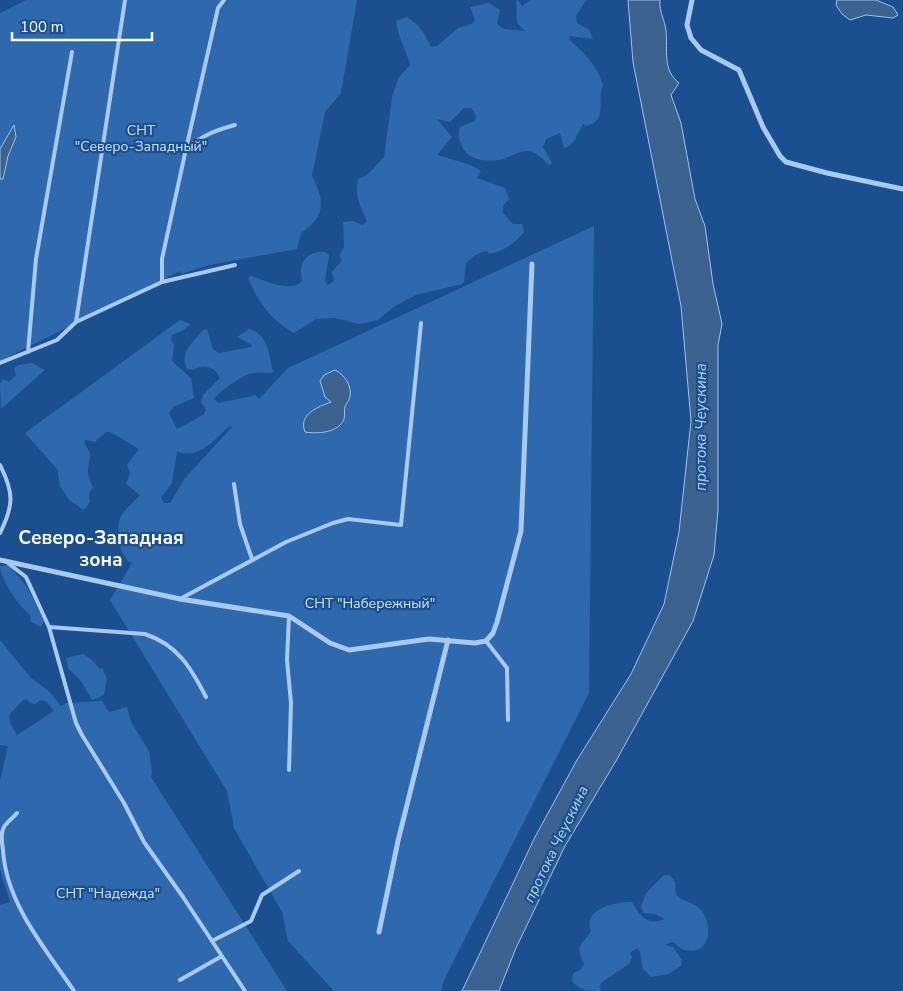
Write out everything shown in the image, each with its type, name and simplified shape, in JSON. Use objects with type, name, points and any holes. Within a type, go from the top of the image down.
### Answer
[{"type":"street","points":[[692,0],[687,25],[691,38],[701,50],[739,70],[764,127],[780,156],[786,162],[903,189]]},
{"type":"street","points":[[2,560],[180,599],[290,616],[330,643],[348,650],[429,639],[475,643],[486,641],[493,633],[521,532],[532,264]]},
{"type":"street","points":[[379,932],[398,841],[448,640]]},
{"type":"lane","points":[[76,322],[125,0]]},
{"type":"lane","points":[[162,282],[162,259],[186,149],[218,8],[224,0]]},
{"type":"lane","points":[[28,352],[36,259],[72,52]]},
{"type":"lane","points":[[186,149],[198,139],[220,129],[235,125]]},
{"type":"lane","points":[[0,363],[57,340],[76,322],[162,282],[234,264]]},
{"type":"lane","points":[[180,599],[286,542],[333,523],[348,520],[401,525],[421,323]]},
{"type":"lane","points":[[0,465],[8,482],[12,497],[9,516],[0,533]]},
{"type":"lane","points":[[234,484],[240,524],[252,559]]},
{"type":"lane","points":[[2,560],[26,577],[49,627],[76,723],[82,735],[124,803],[144,842],[244,991]]},
{"type":"lane","points":[[289,770],[291,702],[287,660],[290,616]]},
{"type":"lane","points":[[49,627],[145,634],[158,638],[183,656],[206,697]]},
{"type":"lane","points":[[486,641],[507,668],[508,720]]},
{"type":"lane","points":[[17,814],[4,826],[1,834],[6,876],[17,904],[74,991]]},
{"type":"lane","points":[[212,941],[250,922],[262,895],[299,871]]},
{"type":"lane","points":[[180,980],[222,956]]},
{"type":"green space","name":"СНТ \"Северо-Западный\"","points":[[26,0],[357,0],[341,93],[325,112],[312,176],[319,193],[321,208],[315,221],[301,233],[297,249],[209,265],[181,274],[180,271],[0,361],[0,13]]},
{"type":"green space","points":[[518,0],[522,6],[531,0],[586,0],[576,16],[577,23],[589,30],[593,39],[570,36],[569,39],[589,60],[597,71],[603,85],[600,115],[593,123],[586,126],[583,124],[575,139],[567,147],[564,148],[560,133],[546,139],[543,147],[552,163],[549,165],[539,155],[529,151],[523,151],[498,160],[486,161],[469,155],[459,139],[460,127],[475,121],[476,116],[471,108],[464,108],[450,122],[437,119],[452,137],[437,155],[471,165],[481,171],[477,178],[505,188],[509,199],[503,206],[503,213],[513,224],[522,224],[524,232],[517,240],[504,249],[489,254],[487,251],[478,254],[466,263],[464,282],[462,284],[416,295],[395,306],[378,320],[359,324],[335,318],[316,319],[294,333],[286,328],[266,310],[248,278],[251,276],[285,286],[297,285],[302,281],[301,271],[305,259],[308,256],[323,251],[329,255],[325,280],[327,285],[333,282],[334,278],[331,273],[342,260],[339,256],[344,247],[343,222],[352,221],[363,225],[367,221],[360,206],[357,190],[358,179],[367,175],[384,157],[392,97],[399,77],[410,65],[396,21],[407,17],[422,30],[431,47],[437,46],[458,28],[472,24],[475,20],[470,7],[489,3],[500,10],[497,24],[504,29],[525,31],[517,23],[516,1]]},
{"type":"green space","name":"СНТ \"Набережный\"","points":[[594,226],[589,693],[444,980],[441,991],[334,991],[288,941],[282,912],[234,828],[227,791],[110,600],[132,563],[121,549],[118,528],[123,513],[140,495],[126,484],[130,473],[127,465],[139,449],[110,432],[106,432],[95,442],[85,440],[85,445],[90,455],[88,475],[93,487],[89,494],[90,502],[84,510],[69,500],[60,486],[57,469],[25,433],[180,320],[190,324],[184,330],[172,335],[171,339],[174,345],[172,361],[191,378],[194,398],[173,407],[169,413],[177,429],[203,415],[206,410],[201,402],[203,395],[220,378],[215,371],[208,367],[193,370],[187,369],[185,363],[186,353],[202,331],[207,329],[213,349],[219,353],[251,347],[252,345],[237,337],[249,329],[261,336],[269,353],[273,372],[249,374],[238,380],[214,399],[219,403],[256,395],[259,399],[288,368]],"holes":[[[233,426],[185,478],[170,503],[164,503],[161,498],[172,483],[177,452],[185,454],[200,451],[229,427]]]},
{"type":"green space","points":[[32,363],[45,370],[1,409],[0,384],[3,379],[9,382],[16,375],[14,368],[19,365]]},
{"type":"green space","points":[[9,565],[27,587],[44,621],[41,627],[31,622],[30,615],[16,599],[3,578],[0,566]]},
{"type":"green space","name":"СНТ \"Надежда\"","points":[[0,640],[31,678],[49,691],[61,706],[66,703],[102,701],[109,712],[127,707],[131,722],[149,751],[151,777],[287,991],[0,991],[0,905],[10,902],[0,870],[0,781],[8,746],[0,745]],"holes":[[[27,699],[30,703],[35,704],[41,700],[47,702],[54,711],[17,735],[10,723],[9,715],[23,700]]]},
{"type":"green space","points":[[83,654],[91,659],[100,669],[102,668],[107,678],[104,695],[92,700],[81,681],[68,668],[66,658]]},
{"type":"green space","points":[[664,875],[670,875],[675,882],[676,895],[701,910],[708,924],[707,938],[704,944],[700,949],[693,951],[680,948],[672,942],[665,945],[673,947],[682,960],[681,966],[668,974],[651,977],[643,969],[640,952],[637,948],[630,953],[632,957],[629,964],[602,982],[599,987],[602,991],[585,990],[578,987],[572,981],[573,973],[580,970],[584,964],[579,948],[591,931],[591,917],[602,908],[610,905],[632,902],[648,921],[653,922],[665,919],[655,914],[643,913],[641,906],[646,893]]},
{"type":"water","name":"протока Чеускина","points":[[628,0],[660,0],[660,8],[666,31],[668,66],[670,72],[679,83],[671,95],[681,123],[695,199],[705,226],[713,284],[722,324],[718,345],[718,510],[714,555],[693,621],[616,761],[565,846],[516,948],[499,991],[462,991],[535,837],[577,760],[631,674],[664,604],[679,532],[691,421],[681,306],[633,62]]},
{"type":"water","points":[[837,0],[876,0],[893,7],[898,15],[893,18],[866,15],[850,20],[842,14],[836,5]]},
{"type":"water","points":[[14,125],[16,137],[8,156],[3,179],[0,179],[0,149]]},
{"type":"water","points":[[335,370],[344,377],[350,388],[350,397],[345,407],[344,419],[341,424],[327,432],[305,432],[304,420],[310,412],[331,402],[325,397],[320,381],[324,375]]},
{"type":"district","name":"Северо-Западная зона","points":[[101,549]]}]
